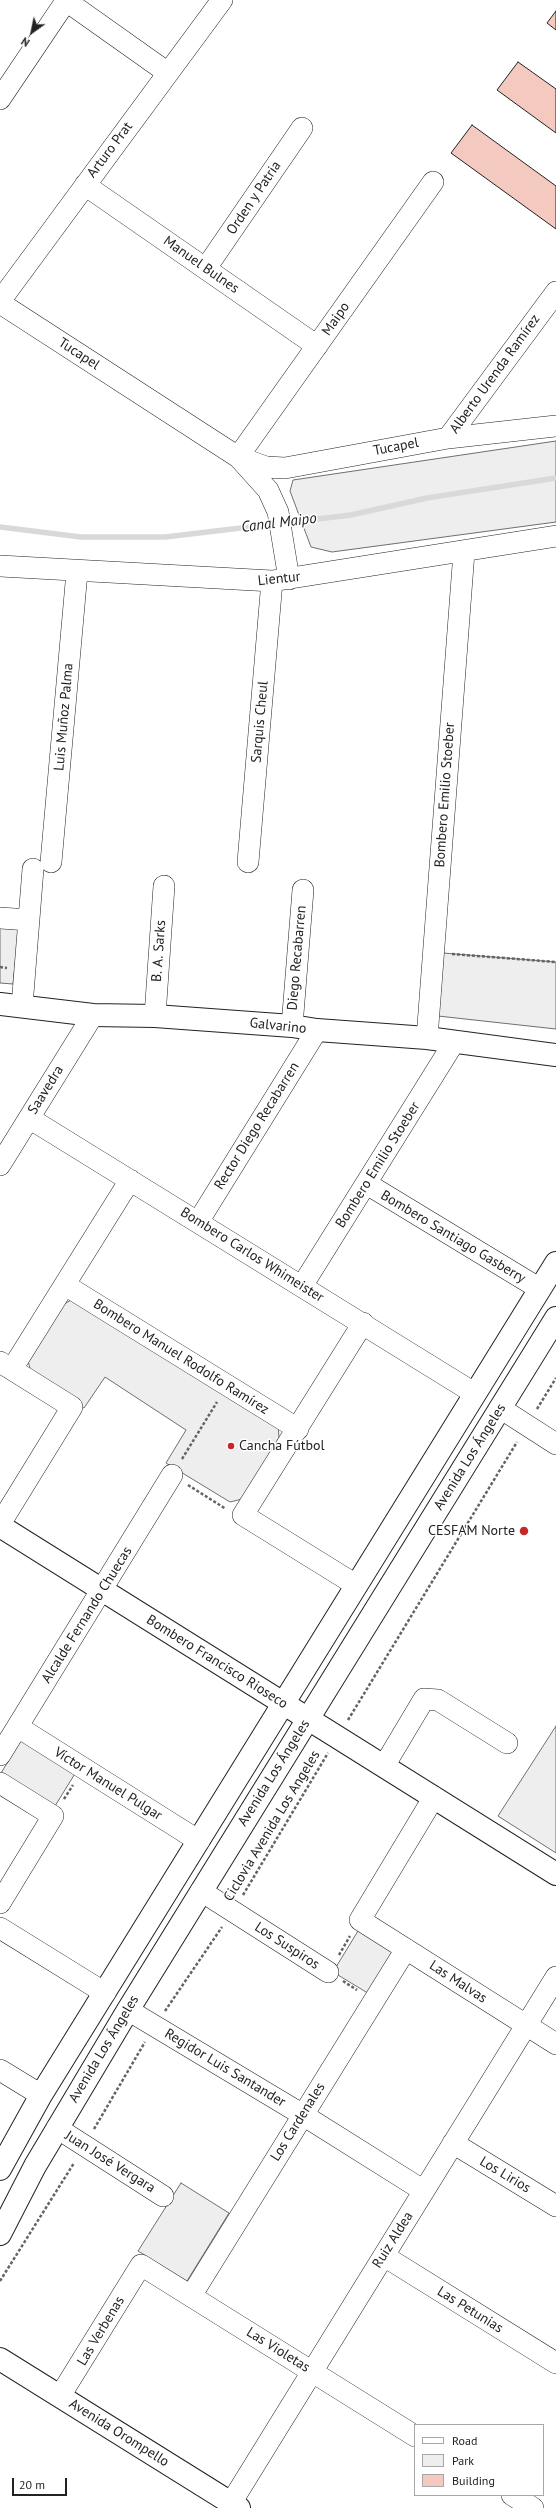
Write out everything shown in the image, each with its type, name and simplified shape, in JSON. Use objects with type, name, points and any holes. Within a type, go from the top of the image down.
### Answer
[{"type":"main road","name":"Galvarino","points":[[0,1004],[93,1015],[154,1016],[427,1038],[453,1044],[556,1055]]},
{"type":"main road","name":"Avenida Los Ángeles","points":[[0,2169],[41,2095],[199,1842],[474,1393],[556,1263]]},
{"type":"main road","name":"Avenida Los Ángeles","points":[[0,2234],[57,2128],[128,2010],[556,1318]]},
{"type":"main road","name":"Bombero Francisco Rioseco","points":[[0,1525],[556,1874]]},
{"type":"main road","name":"Avenida Orompello","points":[[0,2359],[235,2506]]},
{"type":"street","points":[[0,99],[66,0],[168,73]]},
{"type":"street","name":"Arturo Prat","points":[[0,302],[222,0]]},
{"type":"street","name":"Orden y Patria","points":[[206,268],[302,128]]},
{"type":"street","name":"Maipo","points":[[238,457],[433,182]]},
{"type":"street","name":"Manuel Bulnes","points":[[85,185],[317,346]]},
{"type":"street","name":"Alberto Urenda Ramírez","points":[[448,438],[556,292]]},
{"type":"street","name":"Tucapel","points":[[0,302],[238,457],[266,467],[285,468],[448,438],[556,426]]},
{"type":"street","name":"Tucapel","points":[[238,457],[268,490],[279,521],[281,580]]},
{"type":"street","name":"Lientur","points":[[0,566],[77,572],[281,580],[464,552],[556,536]]},
{"type":"street","name":"Bombero Emilio Stoeber","points":[[427,1038],[464,552]]},
{"type":"street","name":"Luis Muñoz Palma","points":[[22,1006],[29,920],[42,866],[77,572]]},
{"type":"street","name":"Sarquis Cheul","points":[[248,862],[281,580]]},
{"type":"street","name":"B. A. Sarks","points":[[154,1016],[164,886]]},
{"type":"street","name":"Diego Recabarren","points":[[292,1026],[303,890]]},
{"type":"street","points":[[0,918],[29,920]]},
{"type":"street","name":"Saavedra","points":[[0,1165],[93,1015]]},
{"type":"street","name":"Rector Diego Recabarren","points":[[198,1222],[317,1030]]},
{"type":"street","name":"Bombero Emilio Stoeber","points":[[302,1286],[453,1044]]},
{"type":"street","name":"Bombero Carlos Whimeister","points":[[28,1118],[474,1393]]},
{"type":"street","points":[[0,1525],[72,1407],[6,1366],[65,1285],[130,1180]]},
{"type":"street","name":"Bombero Santiago Gasberry","points":[[367,1184],[540,1290]]},
{"type":"street","name":"Bombero Manuel Rodolfo Ramírez","points":[[65,1285],[298,1429]]},
{"type":"street","points":[[356,1585],[243,1515],[363,1324]]},
{"type":"street","points":[[500,1408],[556,1444]]},
{"type":"street","name":"Alcalde Fernando Chuecas","points":[[0,1755],[172,1475]]},
{"type":"street","points":[[384,1766],[424,1700],[438,1700],[507,1743]]},
{"type":"street","name":"Víctor Manuel Pulgar","points":[[18,1727],[199,1842]]},
{"type":"street","points":[[0,1783],[53,1816],[0,1903]]},
{"type":"street","points":[[360,1920],[434,1798]]},
{"type":"street","name":"Los Suspiros","points":[[201,1891],[328,1972]]},
{"type":"street","name":"Las Malvas","points":[[360,1920],[556,2044]]},
{"type":"street","points":[[0,1928],[105,1993]]},
{"type":"street","name":"Los Cardenales","points":[[191,2296],[406,1949]]},
{"type":"street","name":"Ruiz Aldea","points":[[235,2506],[312,2372],[556,1977]]},
{"type":"street","name":"Regidor Luis Santander","points":[[128,2010],[303,2115],[424,2191]]},
{"type":"street","points":[[0,2070],[41,2095]]},
{"type":"street","name":"Juan José Vergara","points":[[57,2128],[163,2196]]},
{"type":"street","name":"Los Lirios","points":[[453,2143],[556,2206]]},
{"type":"street","name":"Las Petunias","points":[[384,2256],[556,2364]]},
{"type":"street","name":"Las Violetas","points":[[141,2265],[414,2435]]},
{"type":"street","name":"Las Verbenas","points":[[60,2396],[141,2265]]},
{"type":"street","points":[[514,2496],[533,2508]]},
{"type":"path","points":[[433,952],[556,962]]},
{"type":"path","name":"Ciclovia Avenida Los Angeles","points":[[0,2281],[84,2146],[155,2026],[233,1911],[556,1378]]},
{"type":"path","points":[[228,1386],[172,1475],[233,1513],[243,1515]]},
{"type":"path","points":[[53,1816],[83,1769]]},
{"type":"path","points":[[328,1972],[360,1920]]},
{"type":"path","name":"Los Suspiros","points":[[328,1972],[374,2001]]},
{"type":"green space","points":[[556,441],[556,522],[332,552],[311,547],[290,491],[293,480]]},
{"type":"green space","points":[[0,928],[19,929],[13,984],[0,983]]},
{"type":"green space","points":[[443,953],[556,962],[556,1029],[438,1016]]},
{"type":"green space","points":[[75,1298],[278,1423],[279,1438],[242,1499],[230,1502],[166,1463],[186,1430],[105,1377],[84,1408],[32,1375],[28,1361],[64,1304]]},
{"type":"green space","points":[[556,1726],[556,1853],[498,1816]]},
{"type":"green space","points":[[22,1739],[76,1772],[55,1806],[1,1773]]},
{"type":"green space","points":[[361,1926],[399,1949],[371,1995],[333,1972]]},
{"type":"green space","points":[[181,2183],[229,2213],[187,2281],[138,2251]]},
{"type":"building","points":[[556,11],[556,30],[547,23]]},
{"type":"building","points":[[518,62],[556,89],[556,133],[497,90]]},
{"type":"building","points":[[472,125],[556,186],[556,229],[451,153]]},
{"type":"waterway","name":"Canal Maipo","points":[[0,527],[81,537],[165,537],[351,515],[427,498],[556,478]]},
{"type":"place","name":"Cancha Fútbol","points":[[231,1446]]},
{"type":"place","name":"CESFAM Norte","points":[[524,1531]]}]
